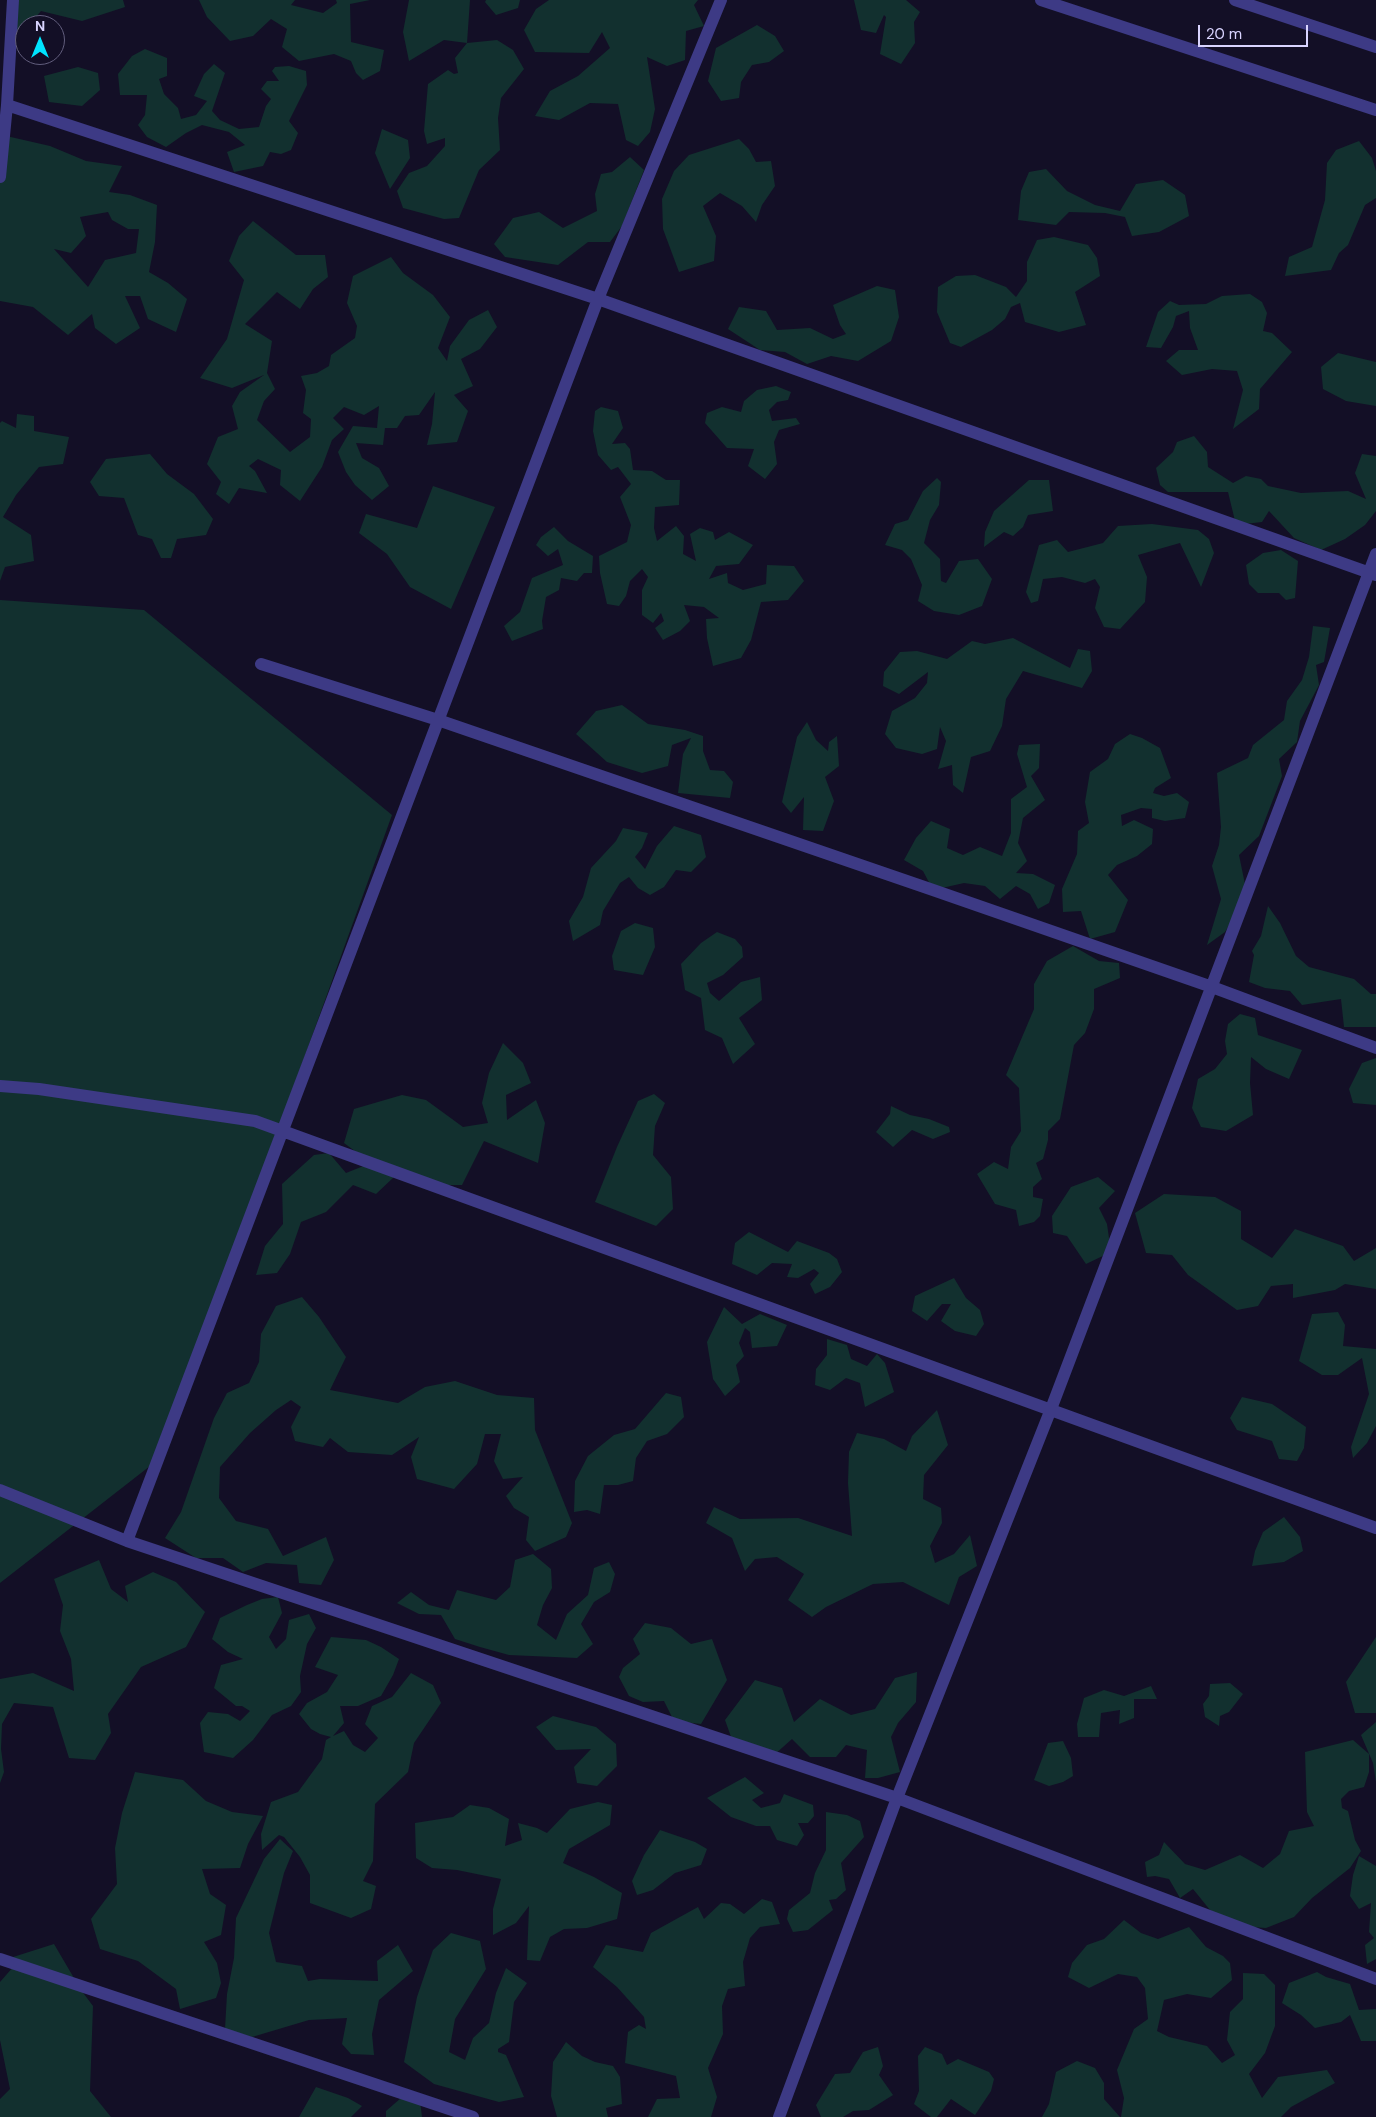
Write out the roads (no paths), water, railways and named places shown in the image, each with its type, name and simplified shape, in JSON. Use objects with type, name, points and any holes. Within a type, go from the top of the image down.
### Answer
[{"type":"street","points":[[0,177],[8,106],[13,0]]},
{"type":"street","points":[[127,1541],[598,299],[721,0]]},
{"type":"street","points":[[1041,0],[1376,110]]},
{"type":"street","points":[[1236,0],[1376,47]]},
{"type":"street","points":[[8,106],[598,299],[1373,573]]},
{"type":"street","points":[[780,2117],[897,1798],[1051,1409],[1373,573],[1376,554]]},
{"type":"street","points":[[261,664],[438,720],[1212,987],[1376,1048]]},
{"type":"street","points":[[0,1086],[39,1089],[254,1121],[1376,1528]]},
{"type":"street","points":[[0,1490],[127,1541],[897,1798],[1376,1979]]},
{"type":"street","points":[[0,1959],[473,2117]]}]
